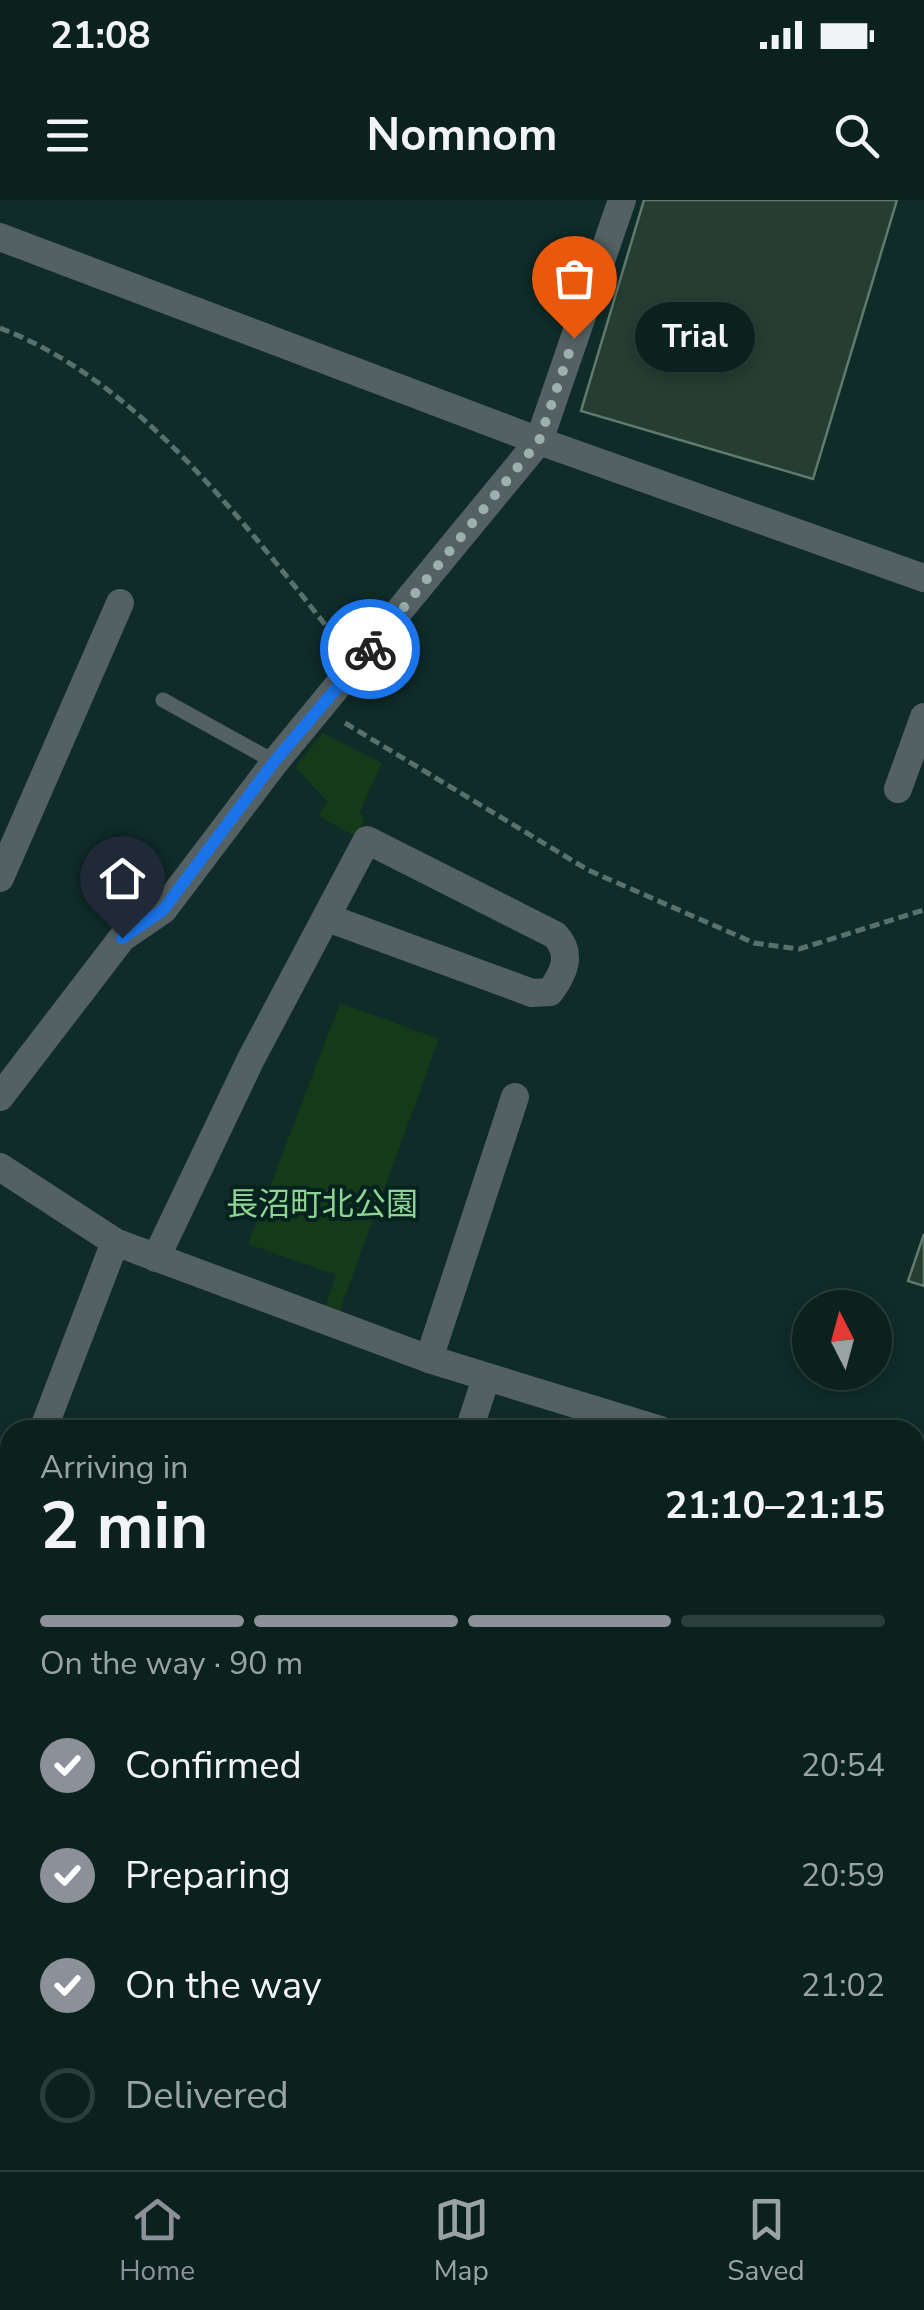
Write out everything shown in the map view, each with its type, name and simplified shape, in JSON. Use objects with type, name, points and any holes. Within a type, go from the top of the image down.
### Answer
[{"type":"street","points":[[0,1097],[122,938],[163,910],[274,762],[539,441],[622,200]]},
{"type":"street","points":[[0,237],[539,441],[924,578]]},
{"type":"street","points":[[0,878],[120,603]]},
{"type":"street","points":[[898,789],[924,717]]},
{"type":"street","points":[[156,1258],[251,1058],[367,840],[555,936],[564,944],[566,961],[550,992],[532,993],[328,918]]},
{"type":"street","points":[[429,1359],[515,1097]]},
{"type":"street","points":[[0,1166],[115,1242],[429,1359],[627,1420]]},
{"type":"street","points":[[47,1420],[115,1242]]},
{"type":"street","points":[[473,1420],[486,1378]]},
{"type":"lane","points":[[163,700],[274,762]]},
{"type":"path","points":[[0,328],[83,370],[139,417],[248,528],[357,664]]},
{"type":"path","points":[[343,721],[588,870],[754,943],[799,949],[924,910]]},
{"type":"green space","points":[[323,733],[382,763],[359,813],[365,818],[356,837],[319,816],[327,801],[295,767]]},
{"type":"green space","name":"長沼町北公園","points":[[340,1003],[439,1039],[339,1313],[325,1308],[336,1275],[248,1244]]},
{"type":"building","points":[[644,200],[897,200],[813,479],[581,411]]},
{"type":"building","points":[[924,1234],[924,1286],[908,1281]]},
{"type":"way so far","points":[[370,649],[539,441],[574,338]]},
{"type":"place","name":"Trial","points":[[574,338]]},
{"type":"route","points":[[122,938],[163,910],[274,762],[370,649]]}]
